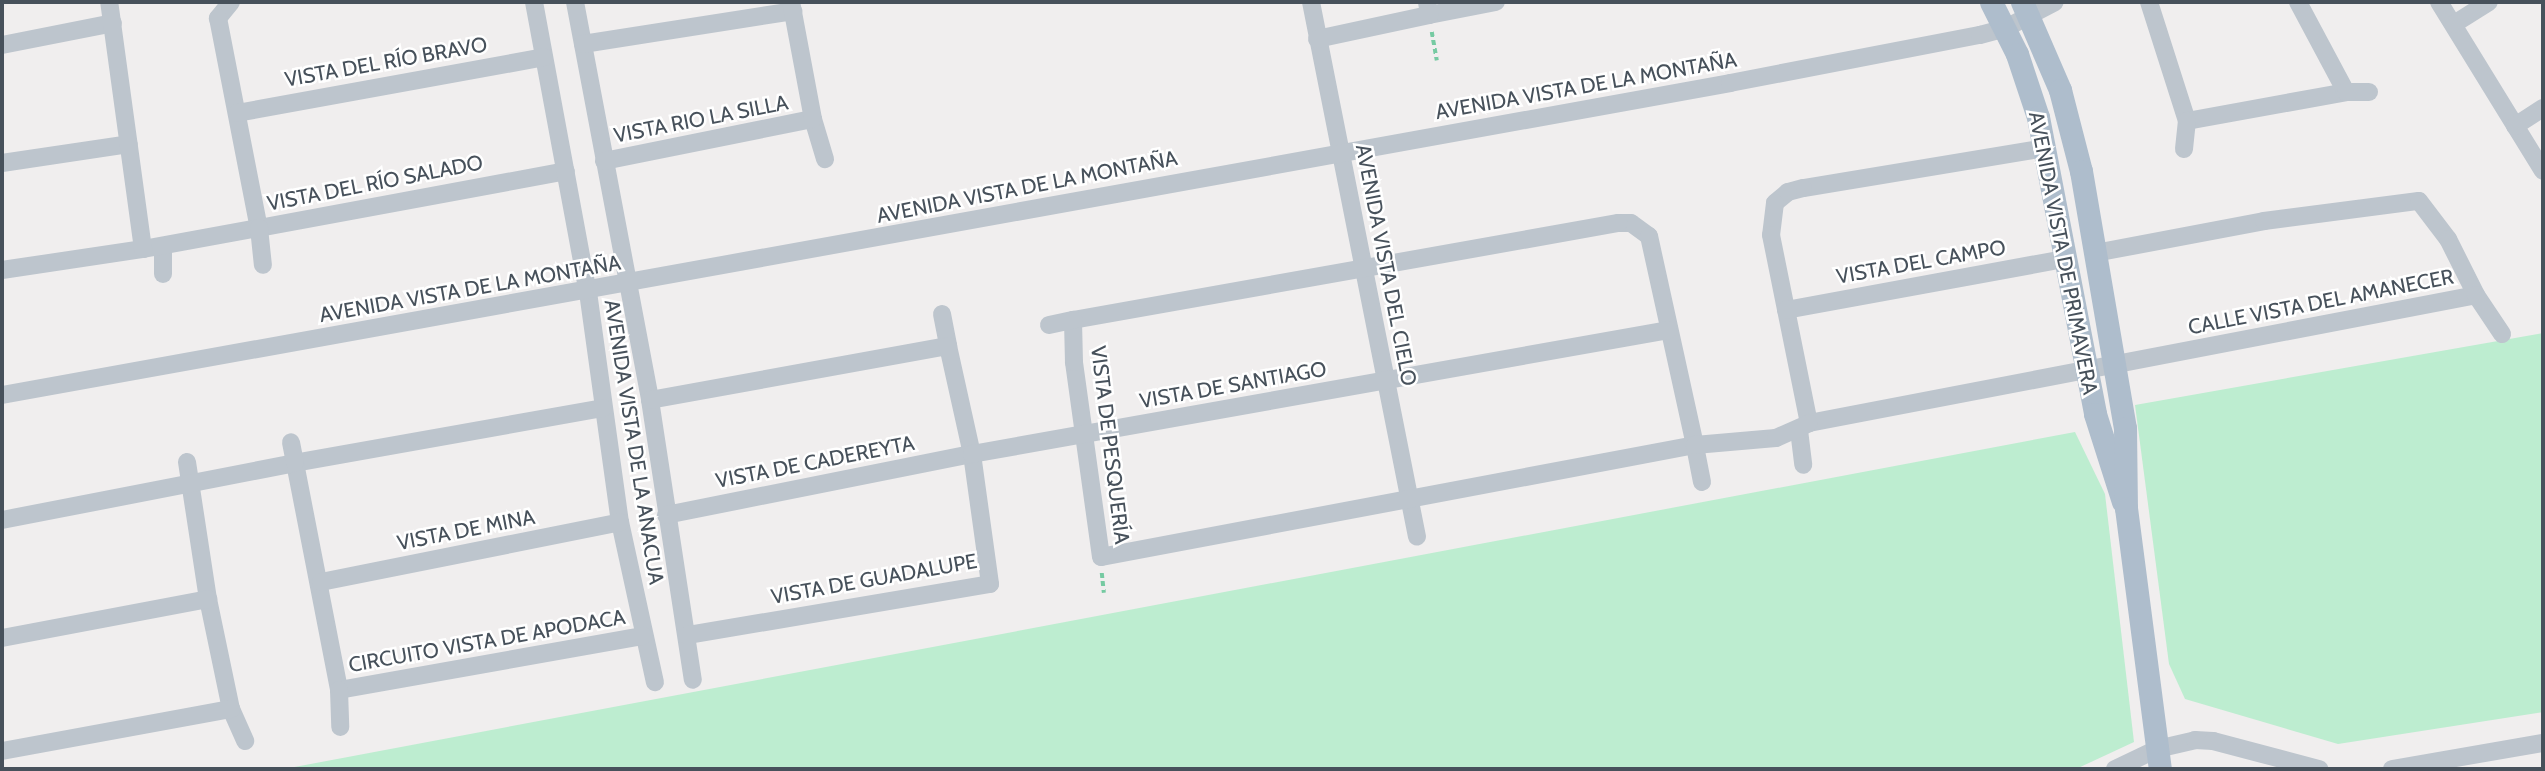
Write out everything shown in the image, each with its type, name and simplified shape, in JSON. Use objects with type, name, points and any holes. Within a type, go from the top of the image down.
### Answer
[{"type":"main road","name":"AVENIDA VISTA DE PRIMAVERA","points":[[1991,2],[2006,28],[2029,85],[2045,148],[2086,368],[2104,447],[2126,508]]},
{"type":"main road","name":"AVENIDA VISTA DE PRIMAVERA","points":[[2026,9],[2069,120],[2115,363],[2128,450],[2126,508],[2159,759]]},
{"type":"street","points":[[109,2],[143,249]]},
{"type":"street","name":"VISTA DEL RÍO SALADO","points":[[231,2],[218,18],[259,228],[566,171]]},
{"type":"street","name":"AVENIDA VISTA DE LA ANACUA","points":[[534,2],[587,292],[620,522],[655,681]]},
{"type":"street","name":"AVENIDA VISTA DE LA ANACUA","points":[[575,2],[650,400],[693,680]]},
{"type":"street","name":"AVENIDA VISTA DEL CIELO","points":[[1311,2],[1417,537]]},
{"type":"street","points":[[1317,40],[1428,8],[1496,2]]},
{"type":"street","name":"AVENIDA VISTA DE LA MONTAÑA","points":[[2,395],[587,292],[1341,152],[1591,110],[2006,28],[2026,9],[2055,2]]},
{"type":"street","points":[[2149,2],[2187,121],[2184,149]]},
{"type":"street","points":[[2298,2],[2346,92]]},
{"type":"street","points":[[2439,2],[2543,171]]},
{"type":"street","points":[[2454,24],[2489,2]]},
{"type":"street","points":[[583,44],[792,6]]},
{"type":"street","name":"VISTA RIO LA SILLA","points":[[604,161],[813,119],[792,6]]},
{"type":"street","points":[[2,45],[113,23]]},
{"type":"street","name":"VISTA DEL RÍO BRAVO","points":[[237,113],[544,57]]},
{"type":"street","points":[[2187,121],[2346,92],[2369,92]]},
{"type":"street","points":[[2515,126],[2543,108]]},
{"type":"street","points":[[813,119],[825,159]]},
{"type":"street","points":[[2,163],[129,144]]},
{"type":"street","points":[[1803,465],[1804,427],[1771,223],[1775,203],[1788,192],[2045,148]]},
{"type":"street","name":"CALLE VISTA DEL AMANECER","points":[[1409,498],[1695,445],[1758,441],[1804,427],[2086,368],[2476,295],[2436,220],[2419,201],[2408,199],[2095,253]]},
{"type":"street","name":"VISTA DE PESQUERÍA","points":[[1409,498],[1101,557],[1087,433],[1074,362],[1073,320],[1631,223],[1649,236],[1702,482]]},
{"type":"street","points":[[2,270],[163,246],[259,228],[263,265]]},
{"type":"street","points":[[163,246],[163,274]]},
{"type":"street","name":"VISTA DEL CAMPO","points":[[1786,310],[2065,259]]},
{"type":"street","points":[[2476,295],[2502,334]]},
{"type":"street","name":"VISTA DE GUADALUPE","points":[[687,635],[990,584],[972,454],[942,314]]},
{"type":"street","points":[[1049,325],[1073,320]]},
{"type":"street","name":"VISTA DE SANTIAGO","points":[[972,454],[1668,330]]},
{"type":"street","points":[[650,400],[948,346]]},
{"type":"street","points":[[2,520],[190,486],[296,463],[603,408]]},
{"type":"street","name":"CIRCUITO VISTA DE APODACA","points":[[291,442],[321,582],[339,690],[643,636]]},
{"type":"street","name":"VISTA DE CADEREYTA","points":[[666,515],[972,454]]},
{"type":"street","points":[[187,461],[208,599],[231,709],[245,741]]},
{"type":"street","name":"VISTA DE MINA","points":[[321,582],[620,522]]},
{"type":"street","points":[[2,638],[208,599]]},
{"type":"street","points":[[339,690],[340,727]]},
{"type":"street","points":[[2,751],[231,709]]},
{"type":"street","points":[[2115,769],[2159,759],[2213,741],[2319,769]]},
{"type":"street","points":[[2392,769],[2543,743]]},
{"type":"path","points":[[1428,8],[1437,61]]},
{"type":"green space","points":[[2543,333],[2543,712],[2338,744],[2185,699],[2169,664],[2135,405]]},
{"type":"green space","points":[[2075,432],[2105,494],[2134,742],[2076,769],[284,769]]}]
